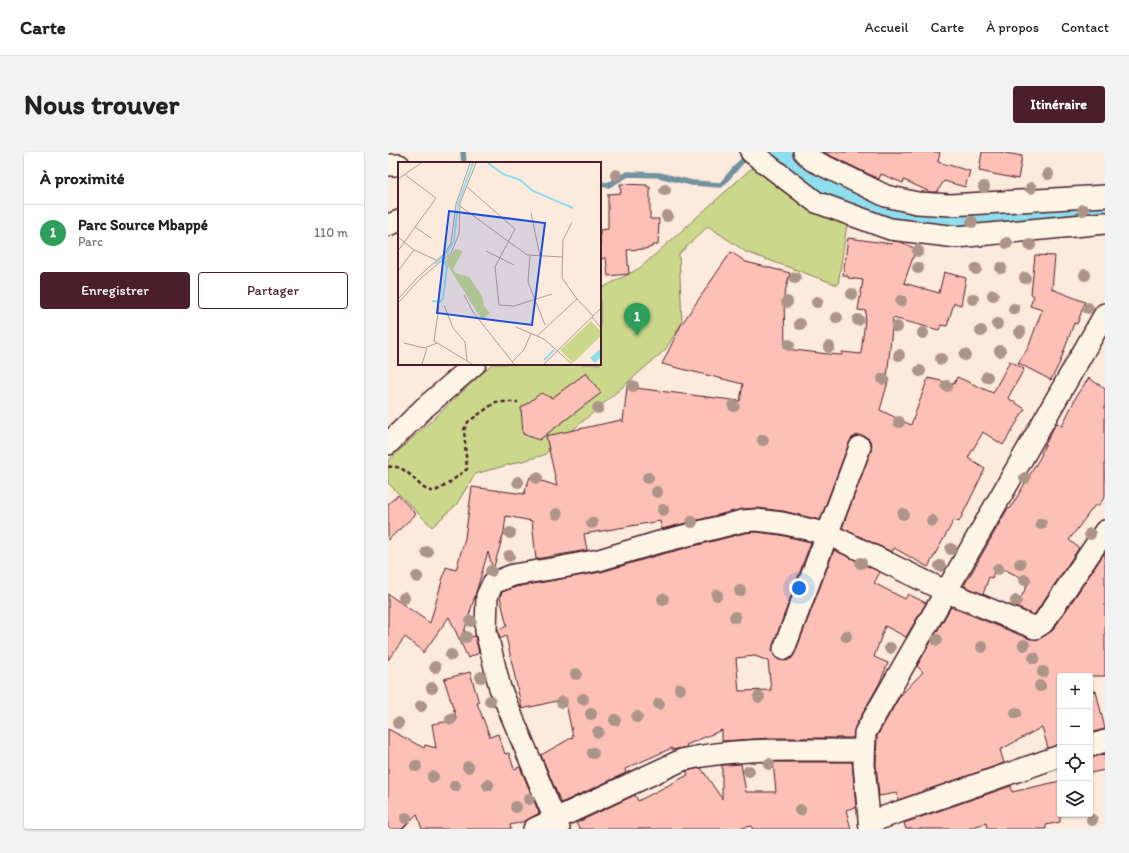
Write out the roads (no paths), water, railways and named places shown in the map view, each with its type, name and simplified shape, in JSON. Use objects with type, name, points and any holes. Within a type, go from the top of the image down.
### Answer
[{"type":"street","points":[[751,152],[816,202],[890,229],[957,237],[1105,223]]},
{"type":"street","points":[[804,152],[812,160],[886,196],[917,203],[950,205],[1105,196]]},
{"type":"street","points":[[388,225],[398,220]]},
{"type":"street","points":[[1057,757],[870,825],[863,750],[865,733],[1105,314]]},
{"type":"street","points":[[388,444],[424,408],[474,365]]},
{"type":"street","points":[[784,649],[860,447]]},
{"type":"street","points":[[557,824],[500,688],[486,631],[487,596],[494,583],[513,575],[563,568],[599,560],[656,543],[743,521],[756,520],[782,523],[828,534],[945,591],[1029,627],[1039,627],[1105,531]]},
{"type":"street","points":[[1093,745],[1105,741]]},
{"type":"street","points":[[534,829],[557,824],[682,760],[697,756],[723,752],[863,750]]},
{"type":"waterway","points":[[463,152],[464,162]]},
{"type":"waterway","points":[[781,152],[817,180],[863,200],[906,213],[943,219],[980,219],[1105,211]]},
{"type":"waterway","points":[[601,184],[608,185],[628,174],[659,175],[692,183],[721,185],[741,162],[749,157]]},
{"type":"place","name":"Parc Source Mbappé","points":[[637,336]]}]
